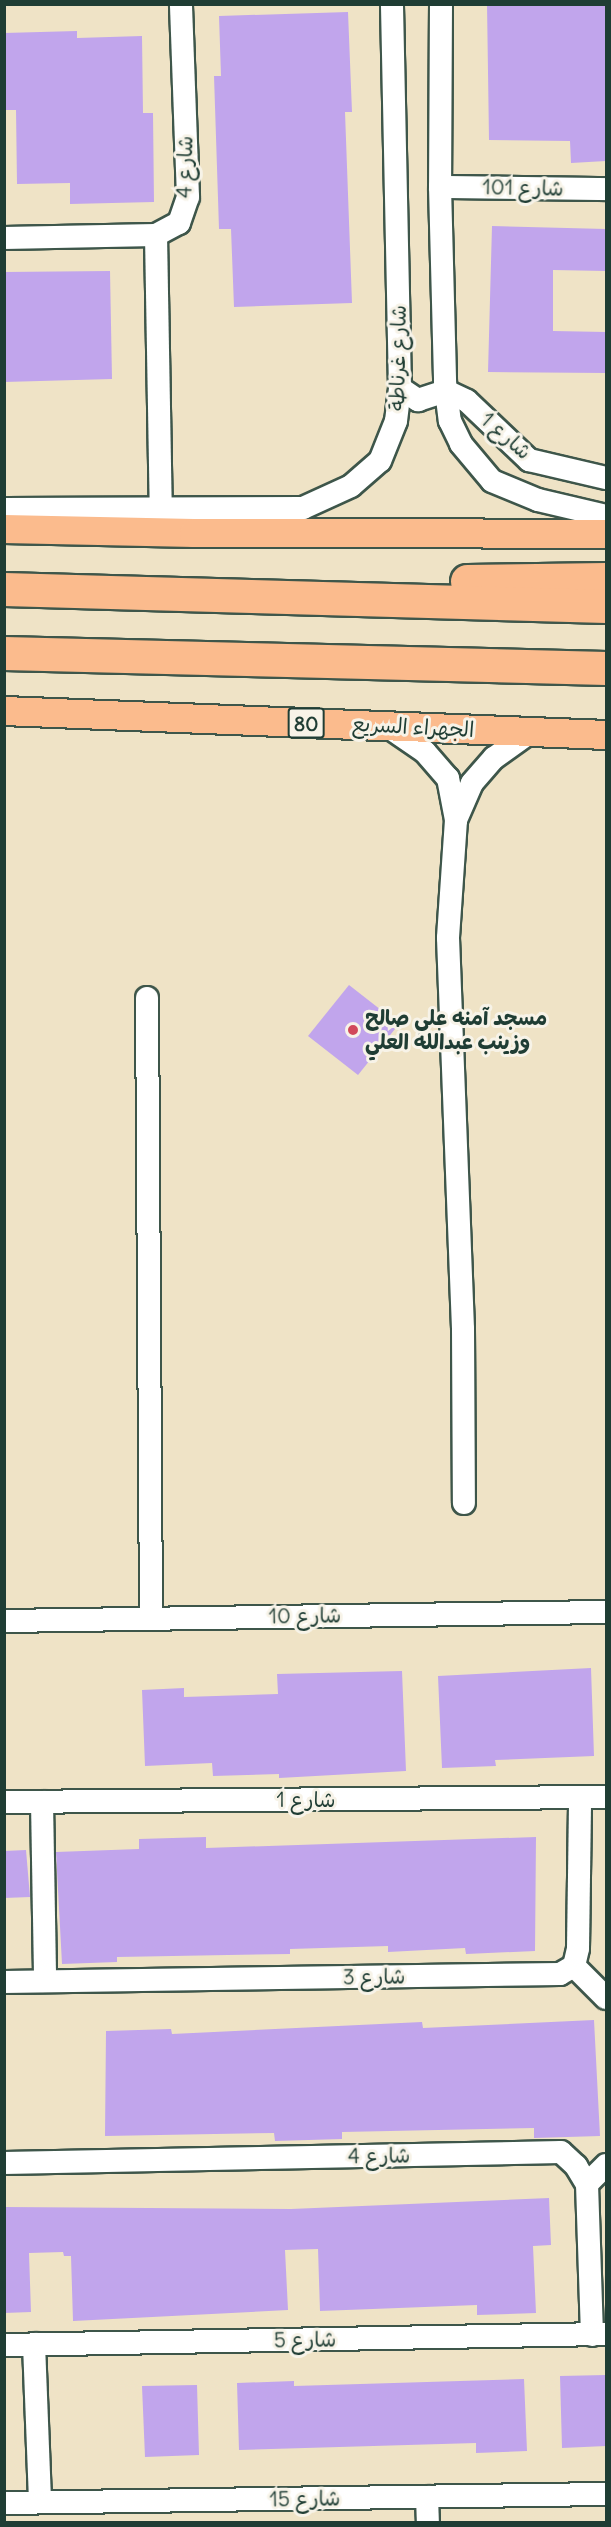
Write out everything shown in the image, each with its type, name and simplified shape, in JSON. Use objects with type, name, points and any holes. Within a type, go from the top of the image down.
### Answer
[{"type":"highway","points":[[11,589],[606,579]]},
{"type":"highway","points":[[11,589],[606,606]]},
{"type":"highway","points":[[4,653],[606,668]]},
{"type":"main road","points":[[4,529],[606,534]]},
{"type":"main road","name":"الجهراء السريع","points":[[4,711],[606,735]]},
{"type":"street","name":"شارع 4","points":[[156,235],[179,223],[188,197],[181,4]]},
{"type":"street","name":"شارع غرناطة","points":[[4,509],[272,511],[303,508],[327,499],[368,475],[380,461],[396,421],[400,388],[392,4]]},
{"type":"street","points":[[441,4],[440,187],[446,391],[458,439],[492,481],[537,500],[606,516]]},
{"type":"street","name":"شارع 101","points":[[440,187],[606,189]]},
{"type":"street","points":[[4,238],[156,235],[161,510]]},
{"type":"street","points":[[400,388],[418,400],[446,391]]},
{"type":"street","name":"شارع 1","points":[[446,391],[467,401],[529,460],[606,478]]},
{"type":"street","points":[[387,726],[425,752],[448,778],[456,820],[448,938],[463,1329],[464,1503]]},
{"type":"street","points":[[456,820],[472,783],[494,758],[529,733]]},
{"type":"street","points":[[147,998],[151,1618]]},
{"type":"street","name":"شارع 10","points":[[4,1621],[606,1612]]},
{"type":"street","name":"شارع 1","points":[[4,1802],[606,1797]]},
{"type":"street","points":[[580,1798],[574,1966],[606,1998]]},
{"type":"street","points":[[42,1802],[45,1981]]},
{"type":"street","name":"شارع 3","points":[[4,1982],[560,1974],[574,1966]]},
{"type":"street","name":"شارع 4","points":[[4,2163],[561,2152],[576,2166],[587,2184]]},
{"type":"street","points":[[599,2335],[587,2184],[606,2165]]},
{"type":"street","name":"شارع 5","points":[[4,2345],[599,2335]]},
{"type":"street","points":[[34,2344],[40,2502]]},
{"type":"street","name":"شارع 15","points":[[4,2503],[606,2494]]},
{"type":"street","points":[[427,2497],[428,2523]]},
{"type":"building","points":[[487,4],[606,4],[606,161],[571,163],[570,141],[489,140]]},
{"type":"building","points":[[348,12],[352,112],[345,112],[352,303],[234,307],[231,229],[219,229],[214,76],[221,76],[219,16]]},
{"type":"building","points":[[77,31],[77,38],[142,36],[143,113],[153,113],[154,202],[70,204],[70,183],[17,184],[16,110],[4,110],[4,33]]},
{"type":"building","points":[[492,226],[606,229],[606,271],[553,270],[553,331],[606,332],[606,373],[488,372]]},
{"type":"building","points":[[110,271],[112,379],[4,382],[4,272]]},
{"type":"building","name":"مسجد آمنه علي صالح وزينب عبدالله العلي","points":[[349,985],[399,1024],[358,1075],[308,1036]]},
{"type":"building","points":[[591,1668],[594,1756],[495,1760],[496,1766],[442,1768],[438,1676]]},
{"type":"building","points":[[402,1671],[406,1771],[279,1778],[279,1774],[213,1776],[212,1763],[145,1766],[142,1690],[184,1688],[184,1697],[278,1694],[277,1674]]},
{"type":"building","points":[[206,1837],[206,1848],[536,1837],[535,1951],[466,1954],[465,1948],[388,1952],[388,1946],[290,1949],[290,1954],[117,1957],[117,1962],[62,1964],[56,1852],[139,1849],[139,1839]]},
{"type":"building","points":[[26,1850],[30,1897],[4,1898],[4,1851]]},
{"type":"building","points":[[594,2020],[600,2136],[534,2138],[534,2128],[342,2132],[342,2139],[275,2141],[274,2133],[105,2136],[106,2031],[171,2029],[172,2034],[422,2022],[423,2028]]},
{"type":"building","points":[[549,2198],[551,2245],[533,2246],[536,2313],[477,2315],[477,2305],[320,2311],[318,2249],[285,2250],[288,2310],[73,2321],[71,2256],[64,2256],[63,2252],[29,2253],[31,2312],[4,2313],[4,2207],[291,2209]]},
{"type":"building","points":[[606,2375],[606,2446],[562,2448],[560,2376]]},
{"type":"building","points":[[524,2379],[527,2451],[476,2453],[476,2443],[239,2450],[237,2383],[294,2381],[294,2386]]},
{"type":"building","points":[[197,2385],[199,2455],[145,2457],[142,2386]]},
{"type":"place","name":"مسجد آمنه علي صالح وزينب عبدالله العلي","points":[[353,1030]]}]
